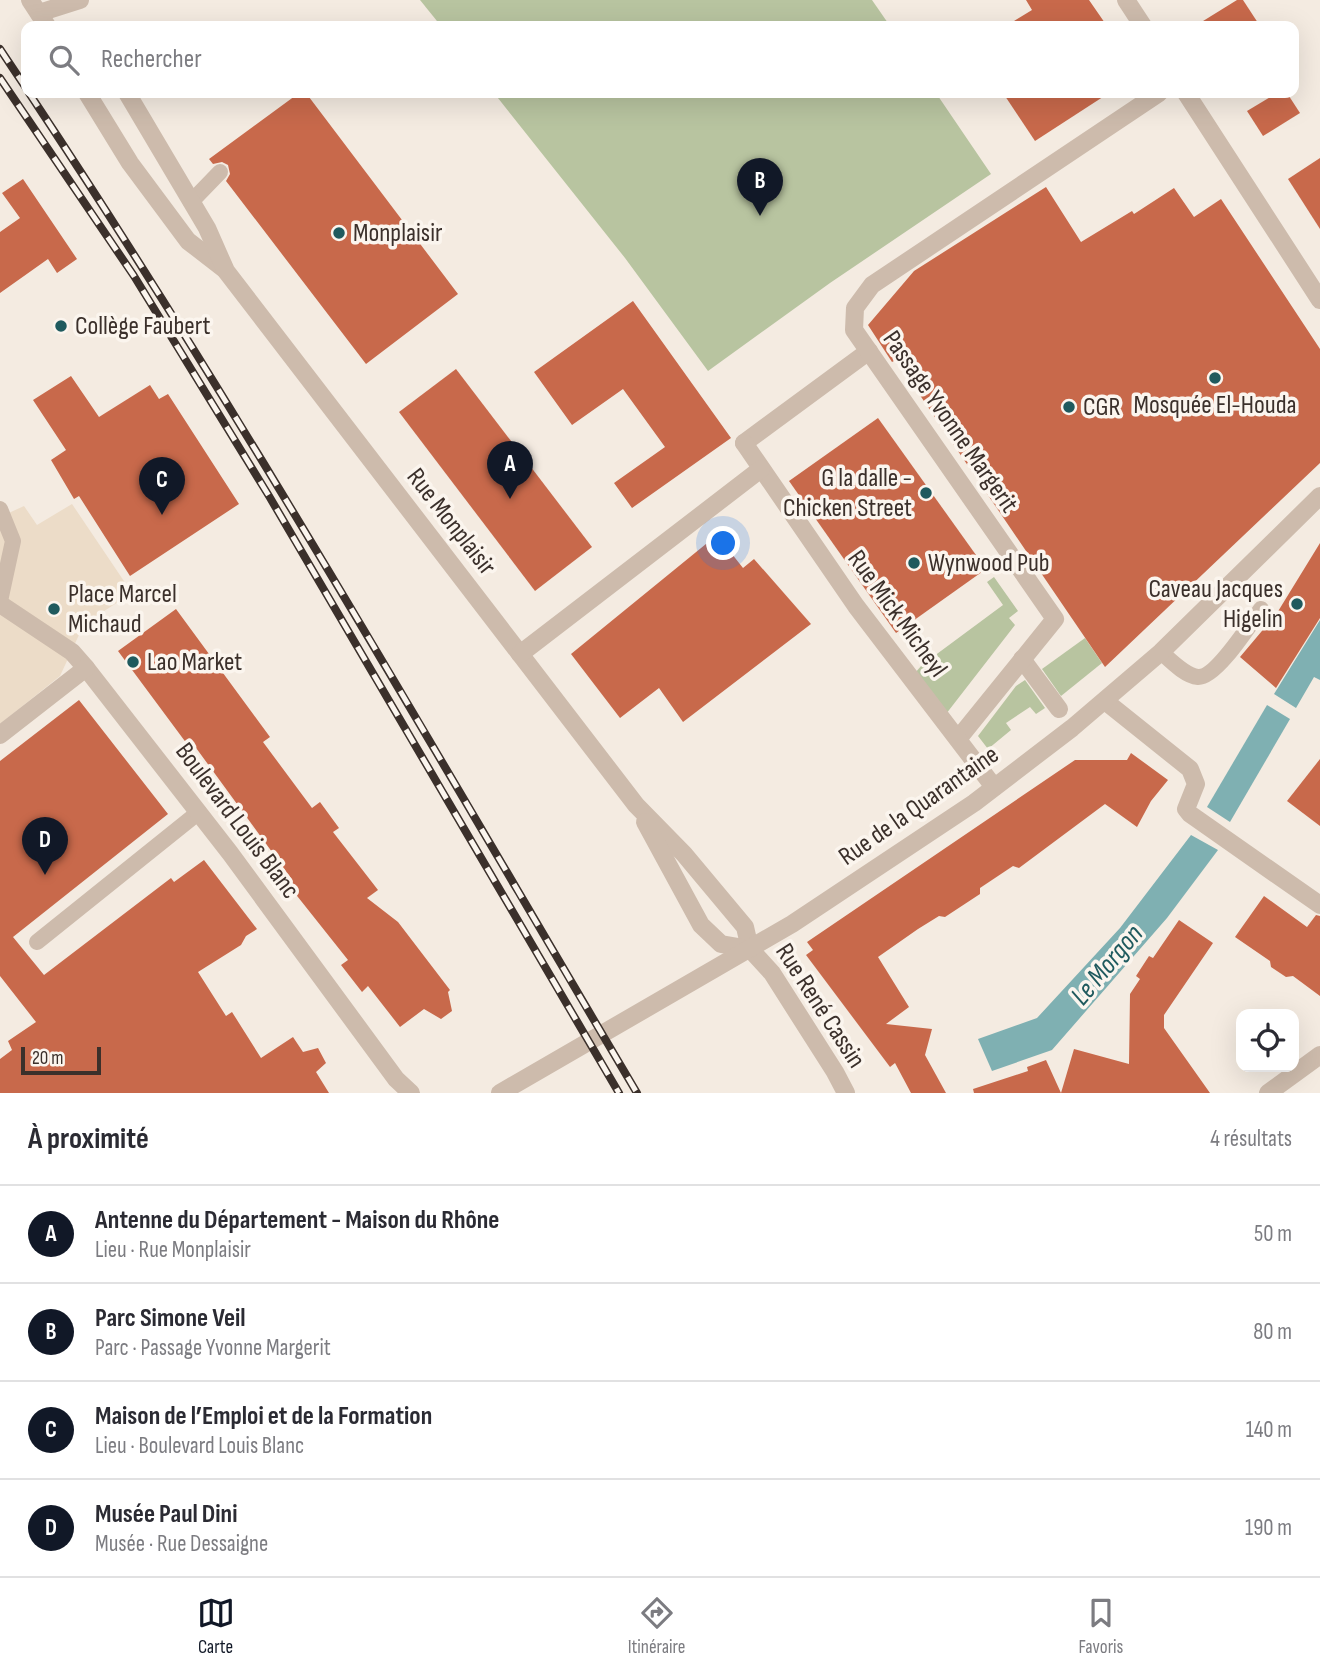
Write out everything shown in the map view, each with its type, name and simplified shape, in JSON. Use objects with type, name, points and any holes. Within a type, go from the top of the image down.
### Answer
[{"type":"street","points":[[39,13],[80,0]]},
{"type":"street","points":[[1126,0],[1140,21]]},
{"type":"street","name":"Rue Monplaisir","points":[[90,98],[130,163],[188,241],[226,271]]},
{"type":"street","name":"Rue Monplaisir","points":[[130,98],[191,202],[226,271],[636,805],[684,854],[745,927],[750,949],[721,944],[701,925],[636,805]]},
{"type":"street","name":"Passage Yvonne Margerit","points":[[957,739],[1055,619],[854,330],[855,308],[872,285],[1152,98]]},
{"type":"street","points":[[1189,98],[1320,300]]},
{"type":"street","name":"Rue Mick Micheyl","points":[[869,351],[744,443],[856,606],[994,788]]},
{"type":"street","points":[[520,654],[761,469]]},
{"type":"street","name":"Rue de la Quarantaine","points":[[500,1093],[750,949],[938,828],[994,788],[1105,701],[1161,652],[1320,496]]},
{"type":"street","name":"Boulevard Louis Blanc","points":[[0,603],[72,652],[86,668],[198,812],[396,1079],[411,1093]]},
{"type":"street","points":[[1022,659],[1059,709]]},
{"type":"street","points":[[0,735],[86,668]]},
{"type":"street","points":[[1105,701],[1190,769],[1196,784],[1186,809],[1190,814],[1320,905]]},
{"type":"street","name":"Rue René Cassin","points":[[750,949],[776,979],[846,1093]]},
{"type":"street","points":[[1268,1093],[1320,1055]]},
{"type":"lane","points":[[191,202],[220,172]]},
{"type":"lane","points":[[0,509],[13,541],[0,603]]},
{"type":"lane","points":[[1161,652],[1189,675],[1199,678],[1206,675],[1224,660],[1261,609]]},
{"type":"lane","points":[[37,942],[198,812]]},
{"type":"green space","points":[[420,0],[872,0],[887,21],[437,21]]},
{"type":"green space","points":[[498,98],[939,98],[991,174],[830,283],[708,371],[625,258]]},
{"type":"green space","points":[[994,577],[1018,611],[1009,618],[1015,625],[946,714],[915,673],[1003,605],[987,582]]},
{"type":"green space","points":[[1085,638],[1102,663],[1061,696],[1042,669]]},
{"type":"green space","points":[[1025,680],[1045,708],[1036,714],[1030,707],[1006,723],[1011,730],[988,749],[978,736],[1016,686]]},
{"type":"shaded area","name":"Place Marcel Michaud","points":[[72,504],[132,593],[84,624],[60,676],[0,724],[0,517],[24,506],[37,525]]},
{"type":"water","points":[[1320,620],[1320,680],[1314,677],[1296,708],[1274,694]]},
{"type":"water","points":[[1267,705],[1290,719],[1230,822],[1207,807]]},
{"type":"water","name":"Le Morgon","points":[[1191,835],[1218,850],[1167,918],[1052,1050],[992,1071],[978,1039],[1037,1018],[1120,928]]},
{"type":"building","points":[[1026,0],[1089,0],[1104,21],[1014,21],[1032,10]]},
{"type":"building","points":[[1237,0],[1243,0],[1257,21],[1203,21]]},
{"type":"building","name":"Monplaisir","points":[[292,98],[310,98],[458,294],[366,364],[226,181],[230,174],[228,165],[222,162],[213,164],[209,159]]},
{"type":"building","points":[[1006,98],[1101,98],[1035,141]]},
{"type":"building","points":[[1269,98],[1290,98],[1300,113],[1263,136],[1247,111]]},
{"type":"building","points":[[1320,158],[1320,229],[1288,179]]},
{"type":"building","points":[[23,179],[77,259],[57,273],[48,259],[0,293],[0,232],[20,218],[2,193]]},
{"type":"building","points":[[1046,187],[1081,242],[1132,211],[1134,214],[1174,188],[1194,217],[1221,199],[1320,349],[1320,463],[1105,667],[896,360],[892,362],[868,325],[914,271]]},
{"type":"building","points":[[633,301],[731,438],[632,508],[614,483],[665,447],[623,389],[572,425],[534,372]]},
{"type":"building","points":[[456,369],[592,547],[535,591],[399,412]]},
{"type":"building","points":[[71,376],[99,417],[150,385],[159,399],[168,394],[239,504],[130,576],[79,496],[74,499],[51,460],[66,450],[33,400]]},
{"type":"building","points":[[878,418],[986,569],[896,633],[789,481]]},
{"type":"building","points":[[717,535],[743,568],[754,559],[811,624],[683,722],[659,688],[620,718],[571,654]]},
{"type":"building","points":[[1320,543],[1320,618],[1276,688],[1240,657],[1277,613]]},
{"type":"building","points":[[176,609],[270,737],[263,742],[312,808],[320,802],[339,828],[333,832],[378,890],[367,898],[398,922],[450,990],[448,992],[452,1011],[441,1019],[424,1009],[400,1027],[368,986],[362,992],[341,965],[348,960],[286,882],[291,878],[191,741],[187,744],[118,651]]},
{"type":"building","points":[[79,700],[168,814],[13,937],[44,975],[171,878],[174,882],[204,860],[257,929],[246,936],[241,945],[198,972],[226,1016],[232,1012],[261,1058],[293,1037],[303,1052],[318,1048],[326,1063],[316,1072],[329,1093],[0,1093],[0,1059],[12,1050],[8,1041],[36,1022],[0,976],[0,761]]},
{"type":"building","points":[[1131,753],[1168,780],[1151,801],[1137,827],[1105,804],[1019,868],[1013,866],[980,888],[980,894],[945,917],[939,916],[878,957],[909,1007],[886,1024],[932,1029],[925,1055],[946,1093],[911,1093],[895,1063],[890,1067],[806,955],[813,950],[807,942],[1075,760],[1127,760]]},
{"type":"building","points":[[1320,759],[1320,826],[1287,801]]},
{"type":"building","points":[[1264,896],[1307,927],[1316,915],[1320,916],[1320,996],[1293,976],[1286,977],[1271,967],[1270,961],[1235,937]]},
{"type":"building","points":[[1179,920],[1213,943],[1164,1015],[1164,1028],[1210,1093],[1061,1093],[1074,1049],[1129,1064],[1130,994],[1140,979],[1136,976],[1149,956],[1153,958]]},
{"type":"building","points":[[1046,1060],[1061,1093],[974,1093],[973,1089],[1028,1071],[1027,1067]]},
{"type":"railway","points":[[0,49],[21,80]]},
{"type":"railway","points":[[0,78],[134,276],[269,496],[619,1093]]},
{"type":"railway","points":[[32,98],[109,215],[264,464],[637,1093]]},
{"type":"place","name":"Parc Simone Veil","points":[[760,216]]},
{"type":"place","name":"Monplaisir","points":[[339,233]]},
{"type":"place","name":"Collège Faubert","points":[[61,326]]},
{"type":"place","name":"Mosquée El-Houda","points":[[1215,378]]},
{"type":"place","name":"CGR","points":[[1069,407]]},
{"type":"place","name":"G la dalle - Chicken Street","points":[[926,493]]},
{"type":"place","name":"Antenne du Département - Maison du Rhône","points":[[510,499]]},
{"type":"place","name":"Maison de l’Emploi et de la Formation","points":[[162,515]]},
{"type":"place","name":"Wynwood Pub","points":[[914,563]]},
{"type":"place","name":"Caveau Jacques Higelin","points":[[1297,604]]},
{"type":"place","name":"Place Marcel Michaud","points":[[54,609]]},
{"type":"place","name":"Lao Market","points":[[133,662]]},
{"type":"place","name":"Musée Paul Dini","points":[[45,875]]}]
